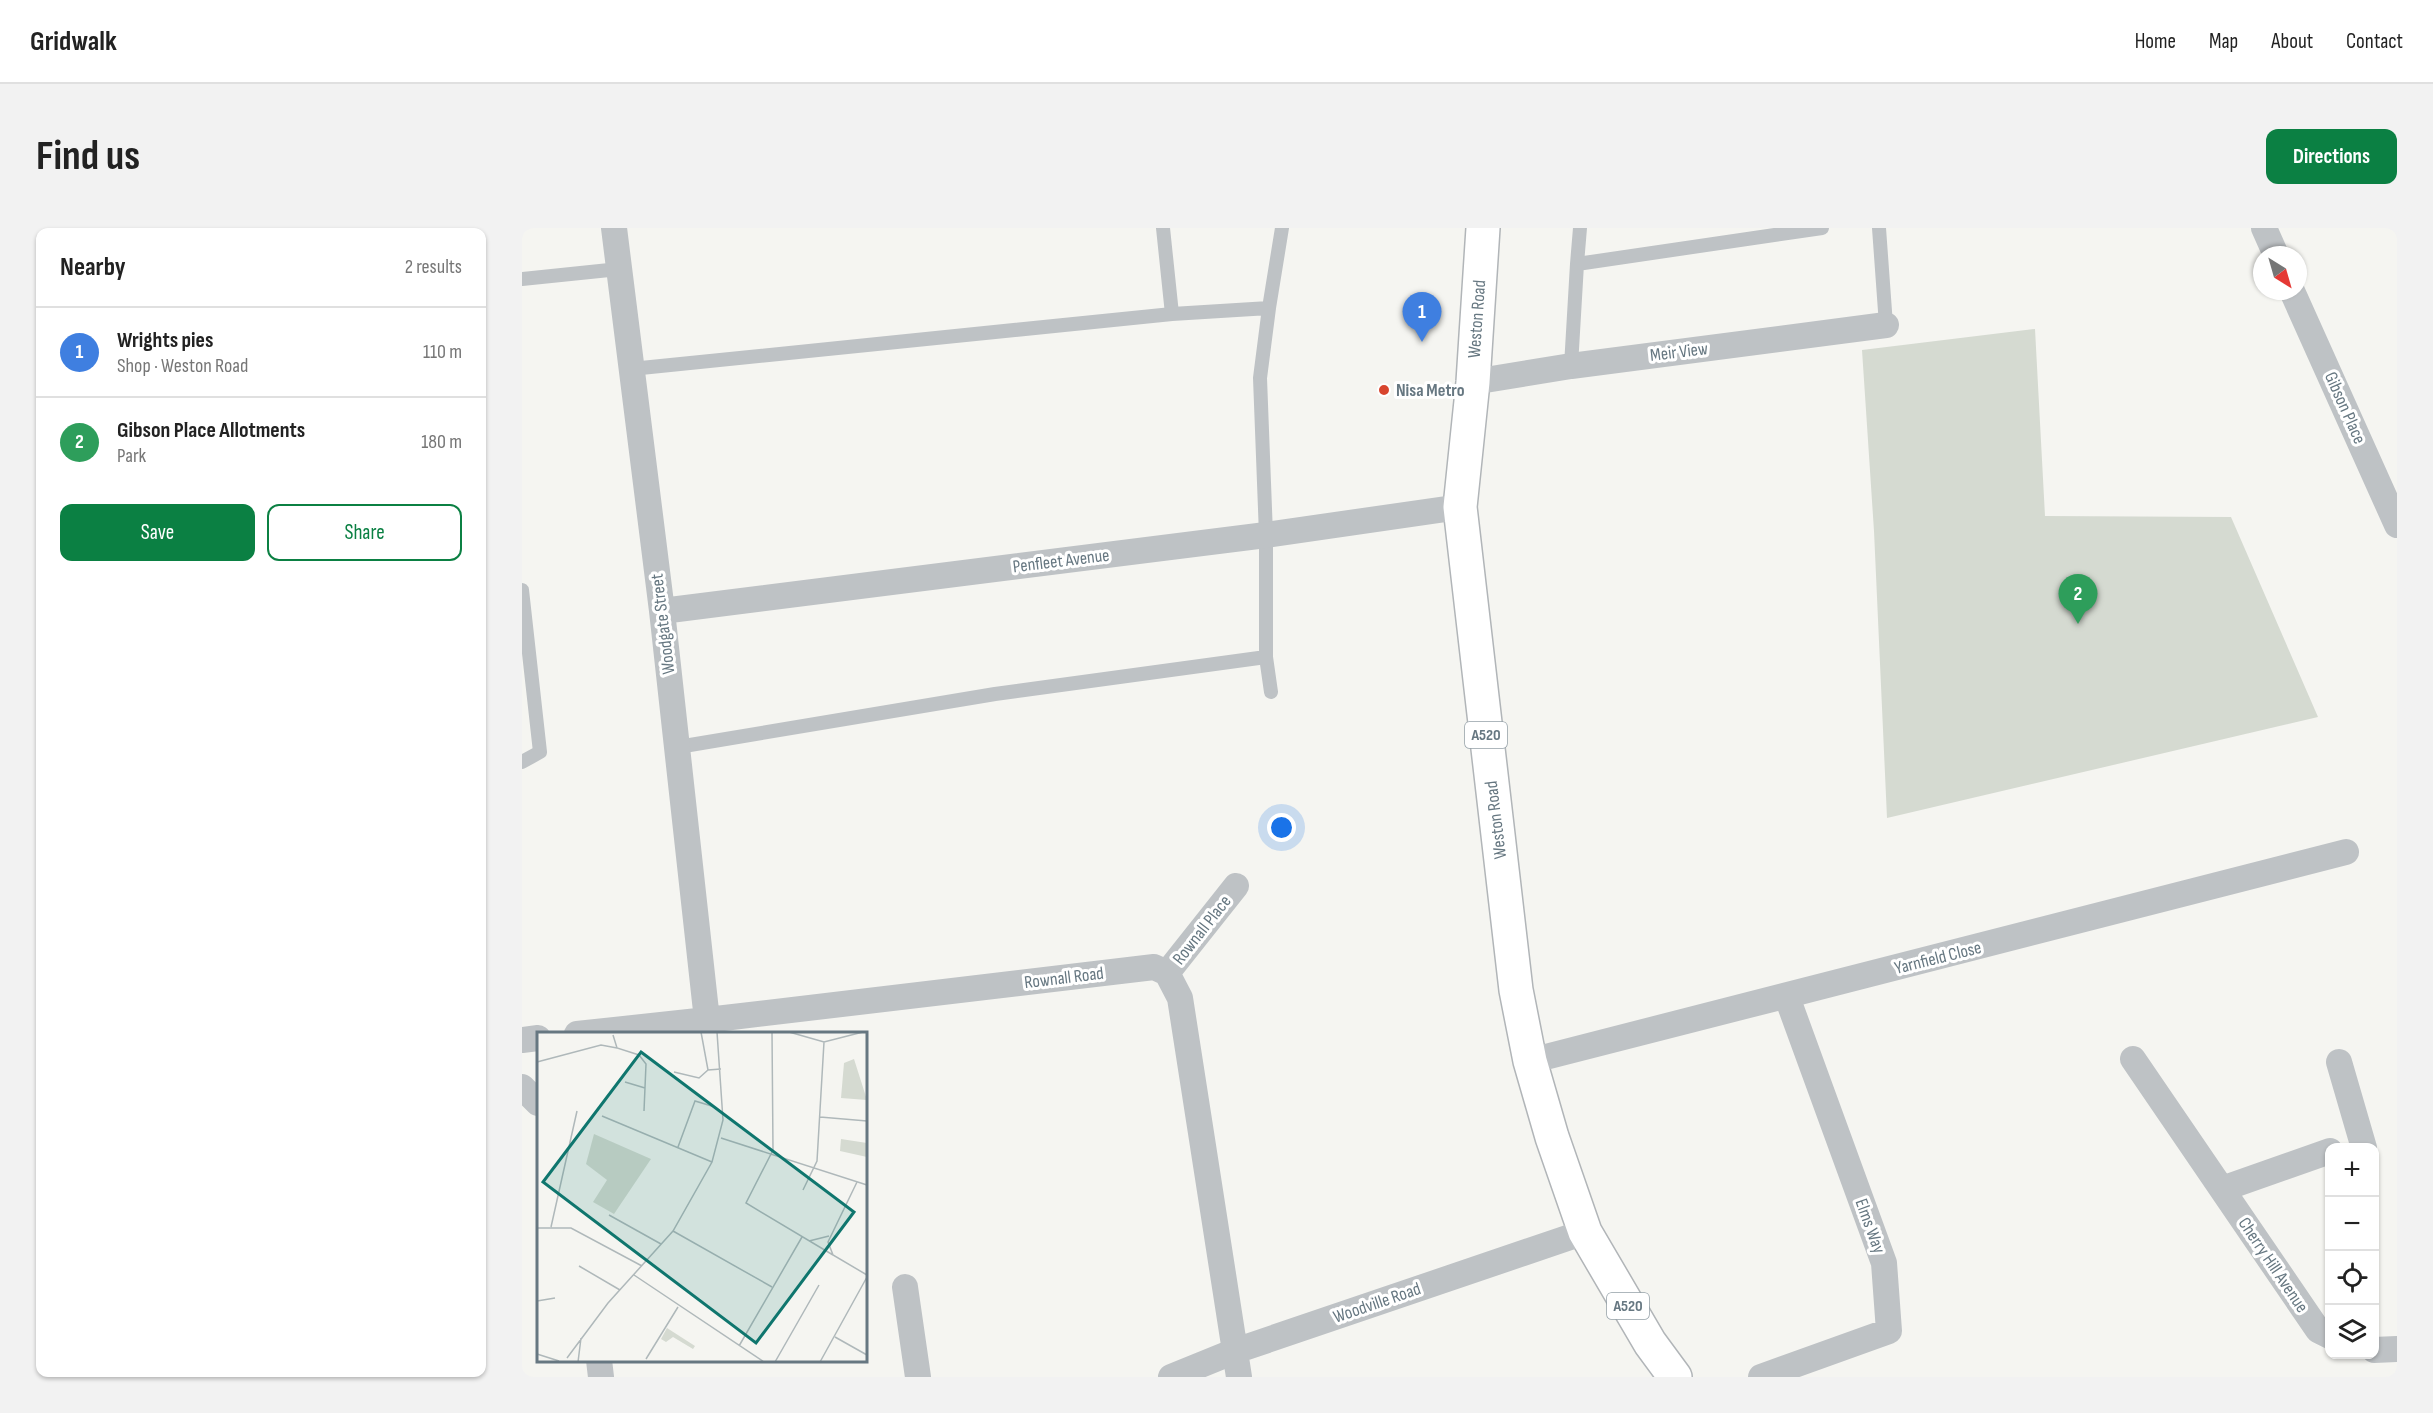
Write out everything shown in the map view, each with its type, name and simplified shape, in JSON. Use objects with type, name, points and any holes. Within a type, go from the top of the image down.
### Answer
[{"type":"highway","name":"Weston Road","points":[[1483,228],[1473,382],[1460,507],[1515,978],[1530,1061],[1552,1137],[1585,1232],[1650,1343],[1675,1377]]},
{"type":"street","name":"Woodgate Street","points":[[614,228],[678,747],[707,1020]]},
{"type":"street","points":[[2264,228],[2272,246]]},
{"type":"street","name":"Gibson Place","points":[[2296,300],[2397,525]]},
{"type":"street","name":"Meir View","points":[[1473,382],[1571,366],[1886,325]]},
{"type":"street","name":"Penfleet Avenue","points":[[662,611],[1266,535],[1460,507]]},
{"type":"street","name":"Yarnfield Close","points":[[1530,1061],[2346,852]]},
{"type":"street","name":"Rownall Place","points":[[1167,973],[1236,886]]},
{"type":"street","name":"Rownall Road","points":[[607,1032],[651,1029],[707,1020],[1154,967],[1167,973]]},
{"type":"street","points":[[1167,973],[1180,998],[1239,1377]]},
{"type":"street","name":"Elms Way","points":[[1761,1377],[1889,1331],[1884,1263],[1787,997]]},
{"type":"street","points":[[522,1040],[537,1038]]},
{"type":"street","name":"Cherry Hill Avenue","points":[[2133,1059],[2318,1330],[2325,1334]]},
{"type":"street","points":[[2339,1062],[2355,1143]]},
{"type":"street","points":[[522,1087],[537,1102]]},
{"type":"street","points":[[2222,1189],[2325,1153]]},
{"type":"street","name":"Woodville Road","points":[[1171,1377],[1235,1352],[1585,1232]]},
{"type":"street","points":[[905,1287],[918,1377]]},
{"type":"street","points":[[2379,1350],[2397,1349]]},
{"type":"street","points":[[598,1362],[601,1377]]},
{"type":"lane","points":[[1163,228],[1172,314]]},
{"type":"lane","points":[[1271,692],[1266,657],[1266,535],[1260,378],[1282,228]]},
{"type":"lane","points":[[1571,366],[1580,228]]},
{"type":"lane","points":[[1577,264],[1822,228]]},
{"type":"lane","points":[[1879,228],[1886,325]]},
{"type":"lane","points":[[522,279],[619,268]]},
{"type":"lane","points":[[631,369],[1172,314],[1269,308]]},
{"type":"lane","points":[[522,590],[540,752],[522,762]]},
{"type":"lane","points":[[678,747],[995,694],[1266,657]]},
{"type":"shaded area","points":[[2035,329],[2045,516],[2231,517],[2318,717],[1887,818],[1874,531],[1862,350]]},
{"type":"place","name":"Wrights pies","points":[[1422,342]]},
{"type":"place","name":"Nisa Metro","points":[[1384,390]]},
{"type":"place","name":"Gibson Place Allotments","points":[[2078,624]]}]
